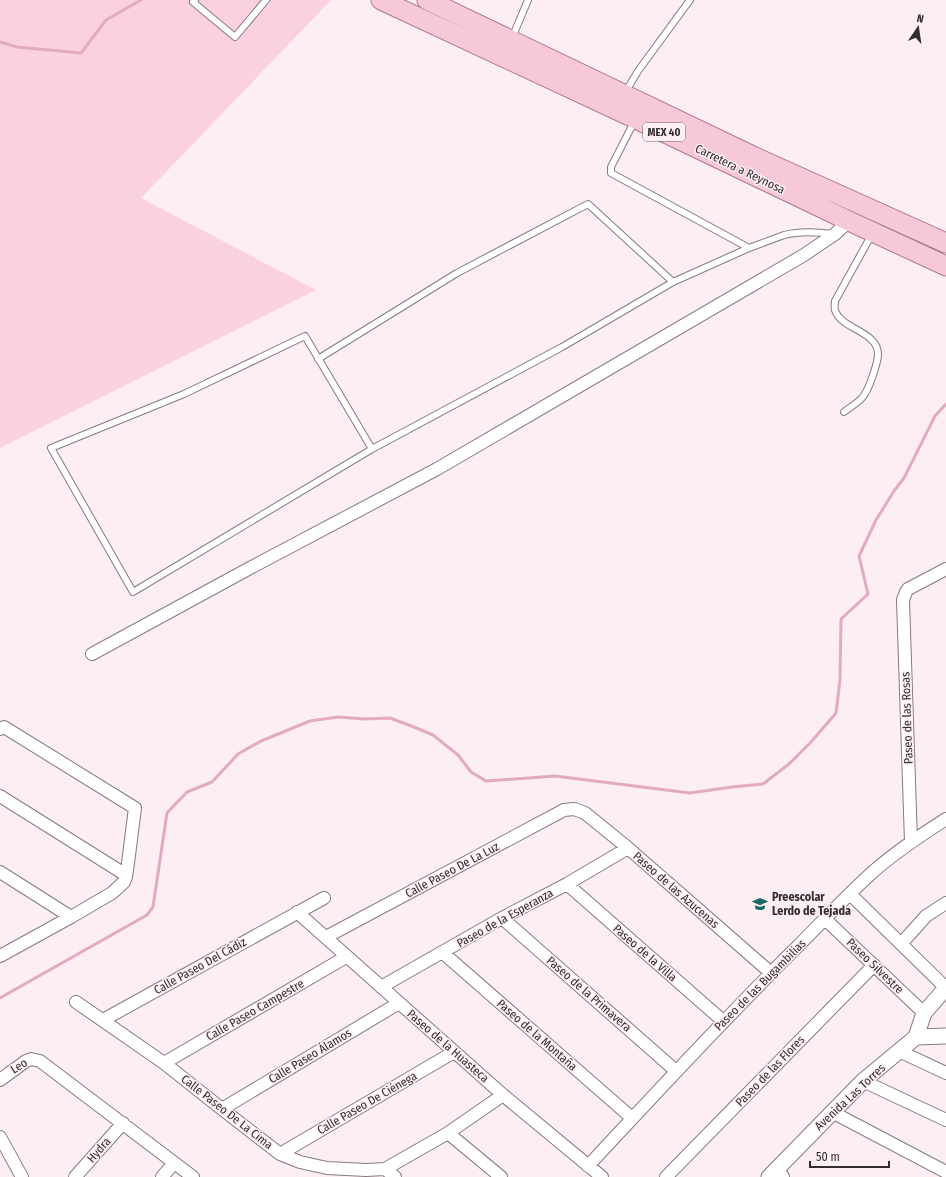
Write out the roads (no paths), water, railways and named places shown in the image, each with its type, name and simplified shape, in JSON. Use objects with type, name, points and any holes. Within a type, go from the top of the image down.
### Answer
[{"type":"main road","name":"Carretera a Reynosa","points":[[381,0],[946,266]]},
{"type":"main road","name":"Carretera a Reynosa","points":[[437,2],[511,41],[755,157],[946,243]]},
{"type":"main road","points":[[636,119],[647,117],[654,118],[742,157],[755,157]]},
{"type":"street","points":[[92,654],[437,469],[804,255],[835,234],[849,221]]},
{"type":"street","name":"Paseo de las Rosas","points":[[911,842],[904,595],[908,589],[946,569]]},
{"type":"street","points":[[0,729],[4,727],[135,808],[124,882],[112,893],[71,917],[2,952]]},
{"type":"street","points":[[0,796],[126,875]]},
{"type":"street","name":"Calle Paseo De La Luz","points":[[326,937],[564,810],[569,809],[580,811]]},
{"type":"street","name":"Paseo de las Azucenas","points":[[580,811],[585,813],[628,848],[771,973]]},
{"type":"street","name":"Paseo de las Bugambilias","points":[[588,1166],[676,1070],[874,870],[911,842],[946,819]]},
{"type":"street","name":"Paseo de la Esperanza","points":[[381,987],[502,918],[567,884],[628,848]]},
{"type":"street","points":[[0,872],[71,917]]},
{"type":"street","name":"Paseo de la Villa","points":[[567,884],[723,1022]]},
{"type":"street","points":[[850,894],[946,988],[924,1013],[916,1037],[946,1036]]},
{"type":"street","name":"Calle Paseo Del Cádiz","points":[[103,1020],[324,898]]},
{"type":"street","points":[[901,944],[926,916],[946,903]]},
{"type":"street","name":"Paseo de la Huasteca","points":[[297,912],[503,1095],[602,1177]]},
{"type":"street","name":"Paseo de la Primavera","points":[[502,918],[676,1070]]},
{"type":"street","name":"Paseo Silvestre","points":[[825,919],[924,1013]]},
{"type":"street","name":"Paseo de la Montaña","points":[[442,952],[632,1118]]},
{"type":"street","name":"Calle Paseo Campestre","points":[[164,1063],[346,957]]},
{"type":"street","name":"Paseo de las Flores","points":[[666,1177],[874,965]]},
{"type":"street","name":"Calle Paseo De La Cima","points":[[76,1002],[164,1063],[280,1154],[300,1162],[328,1168],[366,1170],[384,1169]]},
{"type":"street","name":"Calle Paseo Álamos","points":[[222,1109],[399,1003]]},
{"type":"street","name":"Avenida Las Torres","points":[[777,1174],[832,1112],[863,1081],[916,1037]]},
{"type":"street","points":[[899,1051],[946,1073]]},
{"type":"street","name":"Calle Paseo De Ciénega","points":[[280,1154],[454,1052]]},
{"type":"street","name":"Leo","points":[[0,1080],[26,1061],[31,1059],[40,1061],[123,1123]]},
{"type":"street","points":[[863,1081],[946,1120]]},
{"type":"street","points":[[395,1177],[384,1169],[448,1133],[503,1095]]},
{"type":"street","points":[[832,1112],[946,1172]]},
{"type":"street","points":[[123,1123],[193,1177]]},
{"type":"street","name":"Hydra","points":[[75,1177],[123,1123]]},
{"type":"street","points":[[448,1133],[501,1177]]},
{"type":"street","points":[[0,1137],[22,1177]]},
{"type":"street","points":[[162,1177],[174,1163]]},
{"type":"lane","points":[[195,0],[193,2],[235,38],[266,0]]},
{"type":"lane","points":[[511,41],[528,0]]},
{"type":"lane","points":[[624,94],[638,71],[690,0]]},
{"type":"lane","points":[[636,119],[611,167],[611,172],[749,248]]},
{"type":"lane","points":[[318,358],[457,273],[588,204],[673,282]]},
{"type":"lane","points":[[844,412],[861,399],[871,383],[878,354],[876,346],[871,339],[841,320],[836,314],[834,309],[835,301],[873,232]]},
{"type":"lane","points":[[372,449],[305,336],[184,394],[51,448],[133,592],[372,449],[562,347],[673,282],[749,248],[789,234],[835,234]]},
{"type":"waterway","points":[[0,42],[17,47],[81,53],[106,20],[141,0]]},
{"type":"waterway","points":[[0,998],[147,915],[153,907],[167,813],[187,792],[212,782],[238,754],[261,741],[310,721],[338,717],[365,719],[390,718],[433,735],[458,755],[471,772],[486,781],[555,776],[690,793],[763,784],[789,764],[811,742],[836,713],[840,680],[841,619],[868,594],[859,556],[876,520],[904,478],[935,416],[946,404]]},
{"type":"place","name":"Preescolar Lerdo de Tejada","points":[[760,904]]}]
